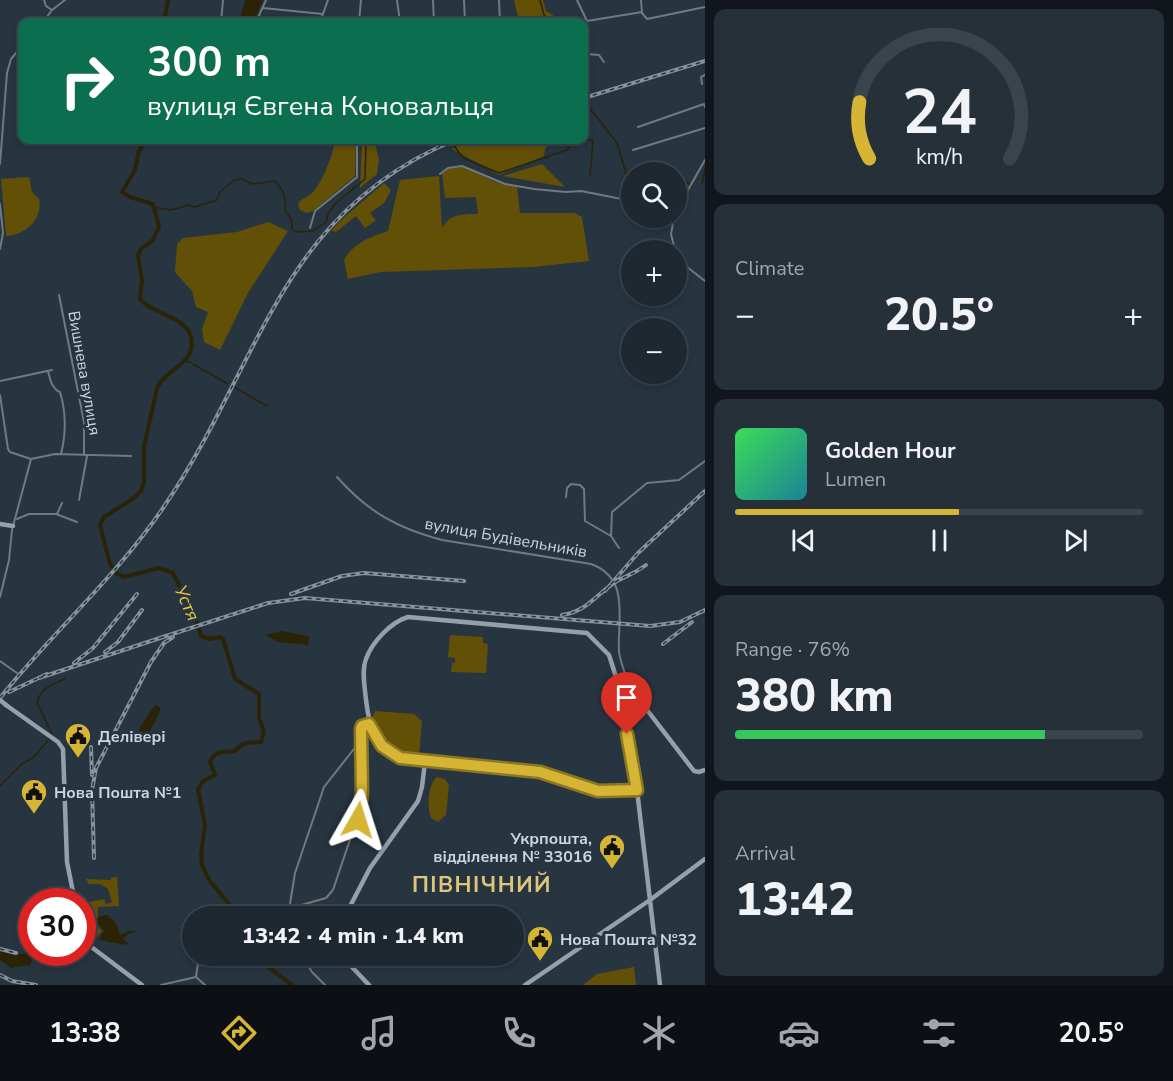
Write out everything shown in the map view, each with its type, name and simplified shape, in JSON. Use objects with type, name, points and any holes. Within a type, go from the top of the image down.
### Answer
[{"type":"street","points":[[44,0],[46,6],[52,10]]},
{"type":"street","points":[[46,18],[65,0]]},
{"type":"street","points":[[221,18],[223,0]]},
{"type":"street","points":[[258,18],[266,0]]},
{"type":"street","points":[[322,18],[328,0]]},
{"type":"street","points":[[359,18],[361,0]]},
{"type":"street","points":[[397,0],[399,18]]},
{"type":"street","points":[[433,0],[434,18]]},
{"type":"street","points":[[465,0],[465,18]]},
{"type":"street","points":[[499,0],[500,18]]},
{"type":"street","points":[[578,0],[584,18]]},
{"type":"street","points":[[641,0],[643,17],[650,18],[705,8]]},
{"type":"street","points":[[263,8],[323,14]]},
{"type":"street","points":[[588,20],[642,12]]},
{"type":"street","points":[[0,164],[6,73],[8,65],[18,51]]},
{"type":"street","points":[[588,54],[599,55],[604,62]]},
{"type":"street","points":[[702,84],[701,77],[705,75]]},
{"type":"street","points":[[638,128],[704,104],[705,107]]},
{"type":"street","points":[[633,150],[705,128]]},
{"type":"street","points":[[310,228],[315,211],[357,177],[357,144]]},
{"type":"street","points":[[687,191],[705,160]]},
{"type":"street","points":[[440,174],[448,168],[462,166],[506,184],[566,192],[581,191],[621,199]]},
{"type":"street","points":[[0,204],[3,233],[0,249]]},
{"type":"street","points":[[687,267],[705,281]]},
{"type":"street","name":"Вишнева вулиця","points":[[59,295],[84,422],[86,455],[80,500]]},
{"type":"street","points":[[0,381],[52,370]]},
{"type":"street","points":[[48,371],[51,383],[60,392],[62,400],[65,439],[61,454]]},
{"type":"street","points":[[0,395],[8,449],[32,459],[61,454],[131,456]]},
{"type":"street","points":[[0,597],[9,560],[13,526],[32,459]]},
{"type":"street","points":[[611,536],[612,512],[641,487],[651,482],[679,480],[705,461]]},
{"type":"street","name":"вулиця Будівельників","points":[[337,477],[358,499],[382,517],[418,534],[442,540],[591,564],[603,570],[616,586],[621,601],[619,653],[626,675],[644,705],[694,771],[705,770]]},
{"type":"street","points":[[566,498],[567,488],[571,484],[580,485],[584,489],[585,521],[611,536],[619,548]]},
{"type":"street","points":[[56,514],[62,503]]},
{"type":"street","points":[[16,519],[30,514],[56,514],[77,522]]},
{"type":"street","points":[[0,524],[13,526]]},
{"type":"street","points":[[637,790],[598,791],[540,772],[400,758],[387,751],[376,738],[369,724],[363,671],[365,659],[386,631],[398,620],[408,617],[587,633],[609,655],[616,677],[620,680],[623,712],[637,790],[660,985]]},
{"type":"street","points":[[0,662],[17,673]]},
{"type":"street","points":[[620,680],[626,675]]},
{"type":"street","points":[[0,700],[63,748],[66,862],[72,888]]},
{"type":"street","points":[[298,906],[326,898],[333,890],[361,807],[362,726],[369,724]]},
{"type":"street","points":[[291,906],[296,873],[324,787],[361,740]]},
{"type":"street","points":[[350,906],[370,868],[418,801],[425,762]]},
{"type":"street","points":[[525,985],[650,900],[705,859]]},
{"type":"street","points":[[96,950],[142,985]]},
{"type":"street","points":[[196,977],[198,966]]},
{"type":"street","points":[[308,966],[325,985]]},
{"type":"street","points":[[351,966],[369,985]]},
{"type":"street","points":[[161,985],[196,977]]},
{"type":"street","points":[[196,977],[205,985]]},
{"type":"shaded area","points":[[245,0],[263,0],[256,18],[240,18]]},
{"type":"shaded area","points":[[514,0],[543,0],[546,11],[557,18],[518,18]]},
{"type":"shaded area","points":[[334,144],[356,144],[355,176],[313,211],[307,213],[300,210],[298,204],[317,187],[330,160]]},
{"type":"shaded area","points":[[362,144],[375,144],[379,159],[377,174],[360,188]]},
{"type":"shaded area","points":[[461,144],[549,144],[544,156],[499,175],[452,149]]},
{"type":"shaded area","points":[[542,164],[565,187],[503,176]]},
{"type":"shaded area","points":[[463,167],[498,183],[517,187],[520,213],[574,213],[582,217],[589,261],[533,267],[380,272],[348,279],[344,260],[352,249],[363,241],[388,231],[400,180],[439,176],[442,228],[453,217],[478,214],[476,197],[445,198],[442,174],[448,169]]},
{"type":"shaded area","points":[[29,177],[32,192],[39,199],[40,206],[36,219],[32,225],[20,233],[6,236],[1,179]]},
{"type":"shaded area","points":[[384,183],[391,190],[384,203],[370,213],[376,220],[365,228],[356,216],[336,232],[331,231],[340,221]]},
{"type":"shaded area","points":[[268,222],[288,231],[248,293],[220,350],[204,342],[202,329],[208,312],[196,307],[192,291],[175,272],[177,244],[183,238],[237,232]]},
{"type":"shaded area","points":[[282,631],[309,637],[308,645],[278,642],[265,635]]},
{"type":"shaded area","points":[[450,635],[483,637],[483,643],[488,644],[486,673],[451,672],[455,658],[448,657]]},
{"type":"shaded area","points":[[155,705],[160,707],[160,711],[146,740],[137,737],[140,727]]},
{"type":"shaded area","points":[[375,711],[414,714],[422,721],[419,756],[402,755],[388,747],[378,734],[372,718]]},
{"type":"shaded area","points":[[437,777],[445,779],[449,785],[446,815],[438,822],[430,815],[429,803],[430,791]]},
{"type":"shaded area","points":[[117,877],[119,906],[98,907],[98,918],[96,918],[96,901],[104,899],[106,904],[112,902],[108,889],[100,884],[89,884],[86,879],[111,880]]},
{"type":"shaded area","points":[[108,915],[117,925],[120,935],[129,931],[137,931],[128,934],[123,939],[128,943],[126,945],[99,940],[104,931],[96,919]]},
{"type":"shaded area","points":[[96,924],[102,931],[96,937]]},
{"type":"shaded area","points":[[0,950],[18,954],[18,966],[24,966],[11,968],[0,960]]},
{"type":"shaded area","points":[[634,967],[636,985],[583,985],[597,974]]},
{"type":"waterway","name":"Устя","points":[[165,18],[168,0]]},
{"type":"waterway","points":[[540,0],[544,15],[548,18]]},
{"type":"waterway","points":[[588,106],[617,143],[623,162]]},
{"type":"waterway","points":[[588,139],[593,141],[590,175]]},
{"type":"waterway","name":"Устя","points":[[143,144],[139,151],[135,170],[122,192],[153,204],[159,227],[153,240],[141,249],[138,255],[142,280],[140,299],[153,309],[182,324],[188,330],[192,346],[185,360],[161,381],[157,388],[144,447],[144,482],[141,491],[104,517],[100,525],[110,564],[116,573],[124,577],[159,568],[173,573],[195,615],[201,636],[223,639],[235,679],[259,694],[259,718],[264,731],[261,742],[247,743],[235,751],[220,752],[214,755],[210,762],[215,775],[203,781],[198,789],[205,825],[202,865],[209,880],[231,906]]},
{"type":"waterway","points":[[154,207],[171,210],[189,205],[195,207],[217,200],[219,193],[234,180],[242,179],[252,184],[275,181],[284,194],[285,210],[292,221],[292,229],[296,232],[313,231],[326,222],[335,204],[365,179],[366,144]]},
{"type":"waterway","points":[[453,144],[463,158],[499,173],[567,150],[572,144]]},
{"type":"waterway","points":[[702,184],[705,169]]},
{"type":"waterway","points":[[687,183],[692,186]]},
{"type":"waterway","name":"Устя","points":[[185,360],[191,363]]},
{"type":"waterway","points":[[193,364],[228,384]]},
{"type":"waterway","points":[[234,387],[267,406]]},
{"type":"waterway","points":[[52,734],[37,702],[45,689],[66,678]]},
{"type":"waterway","points":[[0,786],[22,764],[34,757],[49,739]]},
{"type":"waterway","name":"Устя","points":[[267,966],[292,985]]},
{"type":"railway","points":[[588,97],[705,61]]},
{"type":"railway","points":[[0,698],[125,558],[163,508],[196,455],[279,298],[310,251],[348,208],[396,171],[447,144]]},
{"type":"railway","points":[[605,591],[638,553],[705,491]]},
{"type":"railway","points":[[562,615],[585,606],[617,581],[646,565]]},
{"type":"railway","points":[[291,594],[342,576],[364,573],[464,581]]},
{"type":"railway","points":[[74,663],[93,648],[137,594]]},
{"type":"railway","points":[[160,638],[268,603],[305,598],[650,626],[680,622],[705,610]]},
{"type":"railway","points":[[105,652],[118,642],[142,610]]},
{"type":"railway","points":[[663,644],[692,622]]},
{"type":"railway","points":[[39,678],[166,636]]},
{"type":"railway","points":[[94,858],[92,790],[96,768],[151,662],[164,643],[173,637]]},
{"type":"railway","points":[[9,692],[47,674]]},
{"type":"railway","points":[[91,747],[92,775]]},
{"type":"railway","points":[[0,949],[16,953]]},
{"type":"railway","points":[[0,975],[12,981],[36,985]]},
{"type":"place","name":"Делівері","points":[[78,759]]},
{"type":"place","name":"Нова Пошта №1","points":[[34,815]]},
{"type":"place","name":"Укрпошта, відділення № 33016","points":[[612,870]]},
{"type":"place","name":"Нова Пошта №32","points":[[540,962]]},
{"type":"district","name":"ПІВНІЧНИЙ","points":[[482,884]]},
{"type":"route","points":[[358,820],[362,794],[361,729],[365,724],[369,724],[374,735],[387,751],[400,758],[540,772],[590,790],[604,792],[637,790],[627,734]]}]
